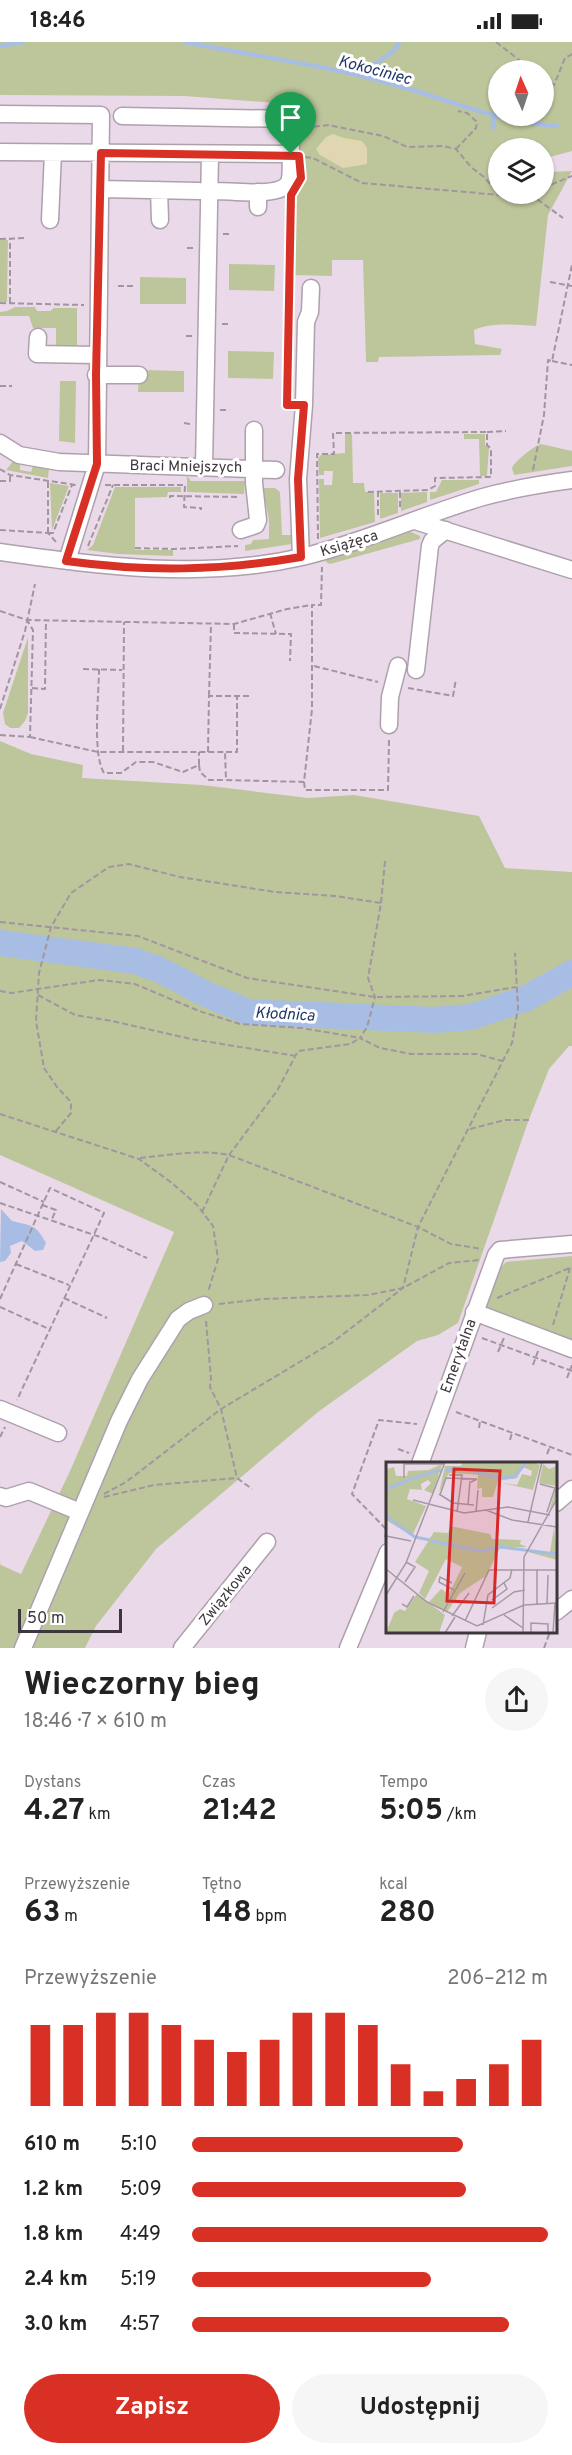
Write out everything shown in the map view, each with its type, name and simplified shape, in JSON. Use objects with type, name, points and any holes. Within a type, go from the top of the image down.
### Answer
[{"type":"street","points":[[0,114],[101,115],[96,355],[97,464],[66,561]]},
{"type":"street","points":[[122,116],[290,119],[290,180],[285,188],[258,199],[217,191]]},
{"type":"street","points":[[0,153],[291,154]]},
{"type":"street","points":[[50,220],[53,153]]},
{"type":"street","points":[[204,467],[210,154]]},
{"type":"street","points":[[100,189],[199,191]]},
{"type":"street","points":[[159,190],[160,220]]},
{"type":"street","points":[[301,557],[298,479],[304,405],[306,322],[310,312],[311,288]]},
{"type":"street","points":[[38,337],[37,354],[96,355]]},
{"type":"street","points":[[96,375],[139,375]]},
{"type":"street","points":[[242,538],[256,525],[258,520],[254,430]]},
{"type":"street","name":"Braci Mniejszych","points":[[0,443],[19,455],[59,462],[254,467],[276,470]]},
{"type":"street","name":"Książęca","points":[[0,552],[149,570],[200,570],[301,557],[321,552],[407,519],[511,490],[572,480]]},
{"type":"street","points":[[445,510],[446,530]]},
{"type":"street","points":[[407,519],[572,570]]},
{"type":"street","points":[[416,670],[432,541],[446,530]]},
{"type":"street","points":[[389,730],[390,697],[398,666]]},
{"type":"street","points":[[498,1252],[572,1244]]},
{"type":"street","name":"Emerytalna","points":[[421,1462],[498,1252]]},
{"type":"street","points":[[23,1648],[119,1420],[140,1379],[178,1319],[189,1311],[204,1305]]},
{"type":"street","points":[[474,1312],[572,1349]]},
{"type":"street","points":[[5,1411],[58,1433]]},
{"type":"street","points":[[557,1501],[572,1489]]},
{"type":"street","points":[[0,1496],[6,1498],[29,1491],[81,1512]]},
{"type":"street","name":"Związkowa","points":[[182,1648],[267,1542]]},
{"type":"street","points":[[348,1648],[379,1597],[386,1547]]},
{"type":"street","points":[[557,1610],[572,1599]]},
{"type":"street","points":[[474,1648],[478,1633]]},
{"type":"path","points":[[496,42],[519,60]]},
{"type":"path","points":[[554,84],[565,58],[572,54]]},
{"type":"path","points":[[456,150],[476,128],[477,122],[467,113],[458,111]]},
{"type":"path","points":[[290,119],[306,128],[328,125],[384,136],[407,147],[443,146],[456,150],[488,182]]},
{"type":"path","points":[[291,154],[313,158],[362,183],[488,193]]},
{"type":"path","points":[[554,183],[572,176]]},
{"type":"path","points":[[291,195],[287,405],[304,405]]},
{"type":"path","points":[[544,204],[563,218]]},
{"type":"path","points":[[10,238],[10,303]]},
{"type":"path","points":[[0,239],[27,238]]},
{"type":"path","points":[[552,361],[570,285],[572,265]]},
{"type":"path","points":[[550,282],[570,285]]},
{"type":"path","points":[[118,286],[135,286]]},
{"type":"path","points":[[0,303],[97,305]]},
{"type":"path","points":[[532,475],[544,415],[548,360],[572,365]]},
{"type":"path","points":[[0,386],[12,386]]},
{"type":"path","points":[[321,552],[318,542],[317,454],[334,454],[333,433],[506,431]]},
{"type":"path","points":[[365,492],[428,490],[435,486],[435,478],[492,477],[491,449],[487,445],[487,432]]},
{"type":"path","points":[[0,481],[9,481],[10,475]]},
{"type":"path","points":[[48,482],[48,533],[58,545]]},
{"type":"path","points":[[0,530],[52,533],[72,485]]},
{"type":"path","points":[[85,549],[90,545],[113,485]]},
{"type":"path","points":[[428,490],[428,498]]},
{"type":"path","points":[[378,491],[378,524]]},
{"type":"path","points":[[400,491],[407,519]]},
{"type":"path","points":[[170,498],[170,496],[243,497]]},
{"type":"path","points":[[184,496],[184,507],[201,508],[201,510]]},
{"type":"path","points":[[135,548],[174,549],[242,538]]},
{"type":"path","points":[[0,709],[27,620],[35,584]]},
{"type":"path","points":[[312,605],[312,709],[305,790],[388,790],[389,730]]},
{"type":"path","points":[[0,611],[27,620],[234,624],[270,613],[321,605]]},
{"type":"path","points":[[270,613],[276,634]]},
{"type":"path","points":[[27,620],[33,630],[30,737]]},
{"type":"path","points":[[32,688],[45,688],[46,621]]},
{"type":"path","points":[[123,752],[124,622]]},
{"type":"path","points":[[208,752],[211,623]]},
{"type":"path","points":[[234,624],[234,633],[291,634],[290,661]]},
{"type":"path","points":[[313,666],[385,683]]},
{"type":"path","points":[[83,669],[124,670]]},
{"type":"path","points":[[99,669],[98,764],[104,773],[121,773],[136,762],[153,762],[183,772],[199,765]]},
{"type":"path","points":[[416,670],[406,675],[403,686],[453,696],[456,679]]},
{"type":"path","points":[[209,696],[250,696]]},
{"type":"path","points":[[0,735],[30,737],[98,752],[237,752],[237,696]]},
{"type":"path","points":[[199,752],[200,772],[209,780],[304,782]]},
{"type":"path","points":[[225,752],[226,780]]},
{"type":"path","points":[[202,1212],[229,1155],[278,1091],[298,1051],[350,1044],[360,1038],[367,1027],[375,997],[368,978],[381,903],[385,861]]},
{"type":"path","points":[[56,1131],[71,1113],[71,1102],[44,1068],[36,1021],[37,989],[51,927],[71,893],[109,867],[129,864],[180,877],[275,892],[335,896],[381,903]]},
{"type":"path","points":[[0,922],[138,936],[247,978],[375,997],[462,996],[516,987]]},
{"type":"path","points":[[403,1288],[418,1227],[512,1043],[518,1008],[515,953]]},
{"type":"path","points":[[0,991],[10,993],[99,980],[135,984],[200,1011],[240,1024],[302,1028],[360,1038],[380,1048],[411,1054],[477,1054],[504,1062]]},
{"type":"path","points":[[37,995],[75,1015],[191,1039],[296,1056]]},
{"type":"path","points":[[1,1115],[140,1159],[172,1183],[213,1226],[218,1259],[204,1305],[210,1387],[221,1409],[237,1478],[252,1489]]},
{"type":"path","points":[[469,1130],[505,1120],[529,1120]]},
{"type":"path","points":[[140,1159],[197,1152],[229,1155],[418,1227],[451,1244],[498,1252]]},
{"type":"path","points":[[0,1182],[56,1210],[51,1221]]},
{"type":"path","points":[[0,1299],[50,1188],[104,1213],[50,1329],[5,1411],[0,1437]]},
{"type":"path","points":[[0,1203],[93,1235],[147,1258]]},
{"type":"path","points":[[237,1478],[154,1485],[96,1499],[126,1482],[221,1409],[333,1342],[403,1288],[449,1263],[483,1260],[498,1252]]},
{"type":"path","points":[[16,1264],[70,1286]]},
{"type":"path","points":[[496,1298],[571,1267]]},
{"type":"path","points":[[548,1340],[571,1267]]},
{"type":"path","points":[[204,1305],[263,1299],[368,1295],[403,1288]]},
{"type":"path","points":[[64,1298],[107,1318]]},
{"type":"path","points":[[0,1307],[50,1329]]},
{"type":"path","points":[[474,1335],[571,1371]]},
{"type":"path","points":[[567,1378],[572,1365]]},
{"type":"path","points":[[447,1409],[572,1455]]},
{"type":"path","points":[[386,1529],[352,1494],[379,1420],[433,1425]]},
{"type":"path","points":[[478,1428],[480,1421]]},
{"type":"path","points":[[510,1440],[512,1433]]},
{"type":"path","points":[[548,1454],[550,1447]]},
{"type":"path","points":[[544,1648],[550,1633]]},
{"type":"green space","points":[[0,42],[572,42],[572,151],[554,156],[554,138],[488,138],[488,204],[554,204],[548,215],[536,326],[497,325],[474,330],[475,344],[502,349],[500,355],[379,357],[378,362],[366,362],[363,260],[332,260],[332,276],[292,275],[302,105],[184,96],[0,95]]},
{"type":"green space","points":[[572,171],[554,204],[554,172]]},
{"type":"green space","points":[[0,240],[8,240],[7,302],[0,302]]},
{"type":"green space","points":[[229,264],[275,265],[274,291],[229,290]]},
{"type":"green space","points":[[140,277],[186,278],[186,304],[140,304]]},
{"type":"green space","points":[[15,307],[35,307],[37,311],[77,308],[77,350],[56,347],[56,328],[33,328],[29,316],[0,316],[0,312]]},
{"type":"green space","points":[[228,351],[274,352],[273,379],[228,378]]},
{"type":"green space","points":[[139,370],[184,371],[184,392],[138,392]]},
{"type":"green space","points":[[60,381],[76,381],[75,443],[59,441]]},
{"type":"green space","points":[[345,434],[352,434],[353,483],[364,483],[365,492],[374,492],[375,522],[320,538],[319,479],[324,479],[324,485],[332,485],[333,471],[324,471],[324,475],[319,475],[318,458],[321,455],[345,453]]},
{"type":"green space","points":[[464,434],[485,434],[485,445],[489,448],[487,476],[480,476],[479,439],[464,439]]},
{"type":"green space","points":[[541,444],[572,451],[572,466],[514,475],[512,468],[517,462]]},
{"type":"green space","points":[[14,460],[20,462],[20,470],[31,472],[33,466],[49,468],[48,478],[6,470]]},
{"type":"green space","points":[[187,476],[191,481],[245,481],[244,494],[187,492]]},
{"type":"green space","points":[[442,480],[479,480],[479,484],[430,500],[430,492],[436,492]]},
{"type":"green space","points":[[50,483],[69,486],[52,530]]},
{"type":"green space","points":[[115,487],[181,487],[181,492],[168,492],[167,497],[135,498],[135,550],[173,550],[173,556],[118,554],[87,550],[93,545]]},
{"type":"green space","points":[[263,488],[275,488],[280,492],[282,535],[293,535],[292,544],[245,551],[245,545],[251,544],[253,540],[269,539],[269,520]]},
{"type":"green space","points":[[427,492],[427,502],[401,511],[401,493]]},
{"type":"green space","points":[[380,493],[398,493],[398,513],[380,519]]},
{"type":"green space","points":[[409,531],[420,536],[420,539],[330,564],[326,562],[325,558]]},
{"type":"green space","points":[[28,637],[28,713],[19,728],[10,728],[5,724],[3,713]]},
{"type":"green space","points":[[0,741],[31,754],[83,765],[82,778],[202,785],[308,798],[354,795],[479,816],[505,868],[572,872],[572,1046],[569,1046],[549,1069],[528,1122],[458,1323],[438,1335],[417,1341],[318,1412],[156,1549],[96,1626],[85,1648],[0,1648],[0,1563],[21,1574],[70,1471],[174,1232],[0,1155]]},
{"type":"green space","points":[[572,1256],[572,1345],[485,1309],[500,1268],[506,1262]]},
{"type":"sand","points":[[333,134],[362,141],[367,148],[367,164],[343,168],[320,155],[316,149],[326,137]]},
{"type":"water","points":[[1,1209],[12,1221],[35,1229],[46,1243],[43,1250],[35,1251],[22,1241],[10,1246],[11,1253],[5,1261],[0,1262]]},
{"type":"waterway","name":"Kokociniec","points":[[0,46],[23,42]]},
{"type":"waterway","name":"Kokociniec","points":[[185,42],[341,71],[494,115],[557,126]]},
{"type":"waterway","points":[[359,75],[395,50],[399,42]]},
{"type":"waterway","name":"Kłodnica","points":[[0,943],[135,961],[160,970],[206,994],[248,1012],[434,1020],[471,1017],[525,999],[572,973]]},
{"type":"route","points":[[101,153],[291,154],[299,156],[301,178],[291,195],[287,405],[304,405],[298,479],[301,557],[200,570],[149,570],[66,561],[97,464],[96,375],[101,153]]}]
